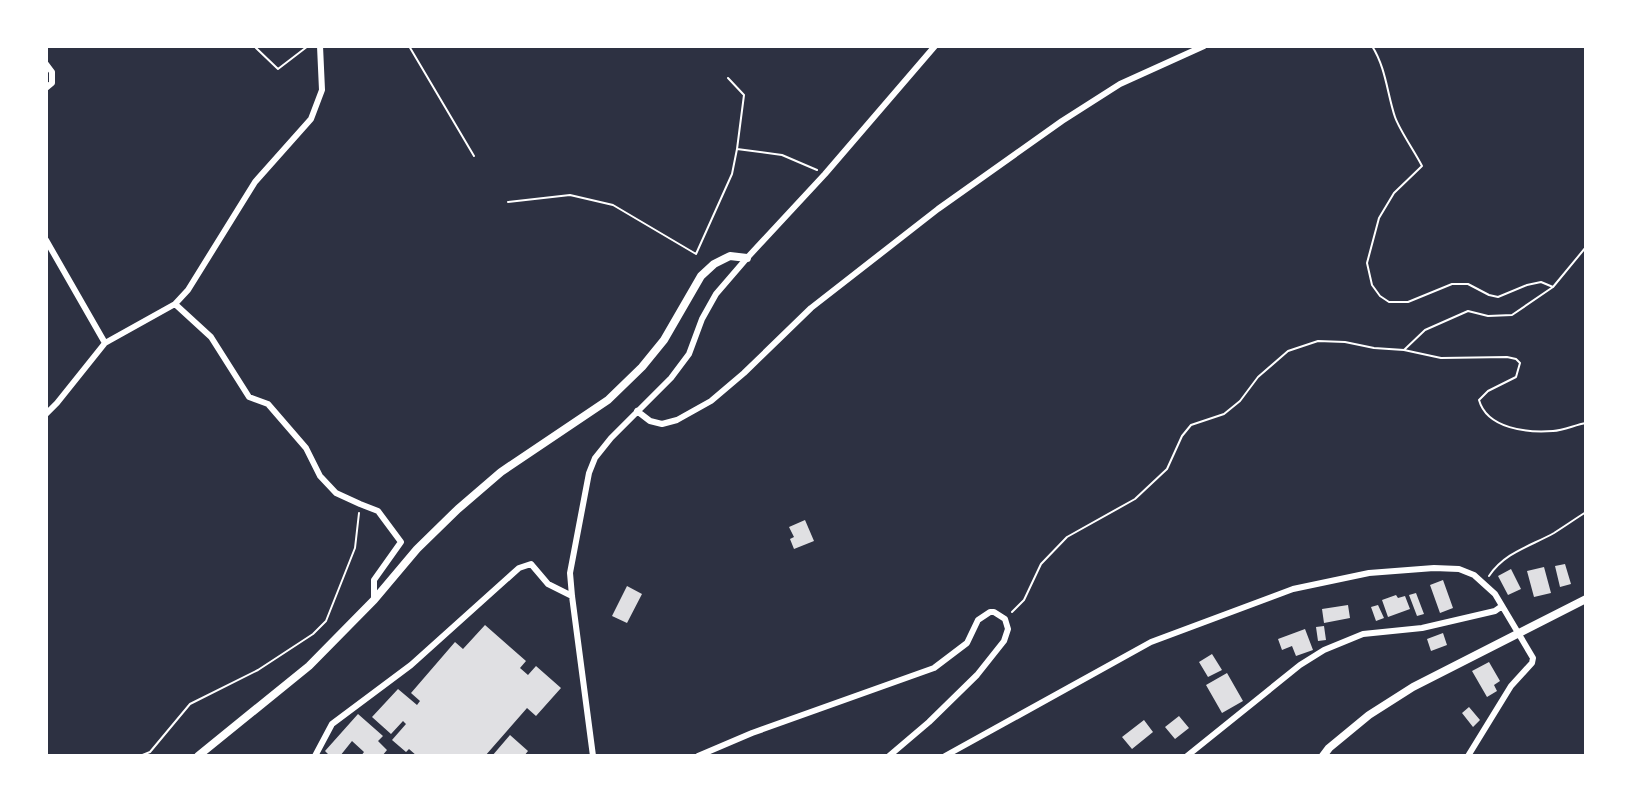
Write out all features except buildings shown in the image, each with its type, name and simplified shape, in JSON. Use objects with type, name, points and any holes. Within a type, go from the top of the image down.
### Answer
[{"type":"main road","points":[[1323,756],[1329,748],[1369,715],[1413,687],[1586,599]]},
{"type":"street","points":[[46,414],[105,343],[175,304],[188,290],[255,182],[311,119],[322,90],[320,46]]},
{"type":"street","points":[[593,756],[570,573],[589,473],[596,458],[610,438],[671,378],[689,354],[702,319],[716,294],[825,174],[935,46]]},
{"type":"street","points":[[637,411],[650,421],[662,424],[677,420],[711,401],[744,373],[811,308],[947,202],[1068,117],[1120,84],[1204,46]]},
{"type":"street","points":[[46,64],[51,72],[52,83],[46,88]]},
{"type":"street","points":[[46,240],[105,343]]},
{"type":"street","points":[[198,756],[309,666],[374,600],[417,549],[466,501],[501,472],[608,400],[642,368],[664,340],[701,276],[714,264],[730,256],[747,258]]},
{"type":"street","points":[[175,304],[211,337],[249,397],[268,404],[306,448],[320,476],[336,493],[378,511],[401,542],[374,580],[374,600]]},
{"type":"street","points":[[315,756],[332,724],[411,665],[519,568],[531,564],[548,584],[572,596]]},
{"type":"street","points":[[945,756],[1151,642],[1200,622],[1293,589],[1369,573],[1434,567],[1459,569],[1474,575],[1484,583],[1495,594],[1533,658],[1532,663],[1511,686],[1468,756]]},
{"type":"street","points":[[1187,756],[1300,665],[1324,650],[1363,634],[1422,628],[1495,611],[1502,606]]},
{"type":"street","points":[[698,756],[752,733],[934,668],[967,643],[978,620],[990,612],[1005,619],[1008,629],[1007,636],[978,675],[888,756]]},
{"type":"path","points":[[254,46],[278,69],[308,46]]},
{"type":"path","points":[[409,46],[474,156]]},
{"type":"path","points":[[1372,46],[1384,74],[1396,118],[1422,166],[1394,193],[1379,218],[1367,263],[1372,285],[1380,296],[1389,302],[1408,302],[1452,284],[1468,284],[1498,297],[1541,282],[1553,287]]},
{"type":"path","points":[[508,202],[570,195],[613,205],[696,254],[732,174],[737,149],[744,95],[728,78]]},
{"type":"path","points":[[737,149],[782,155],[825,174]]},
{"type":"path","points":[[1404,350],[1425,330],[1468,311],[1488,316],[1512,315],[1553,287],[1586,247]]},
{"type":"path","points":[[1005,619],[1024,600],[1041,564],[1067,537],[1135,499],[1167,469],[1182,436],[1191,425],[1224,414],[1240,401],[1258,377],[1288,351],[1318,341],[1345,342],[1374,348],[1404,350],[1441,358],[1507,357],[1516,359],[1520,363],[1516,377],[1488,391],[1479,400],[1481,408],[1501,423],[1521,430],[1555,431],[1586,423]]},
{"type":"path","points":[[140,756],[150,752],[190,704],[258,670],[313,634],[326,621],[355,548],[360,504]]},
{"type":"path","points":[[1484,583],[1496,566],[1510,554],[1555,532],[1586,512]]}]
